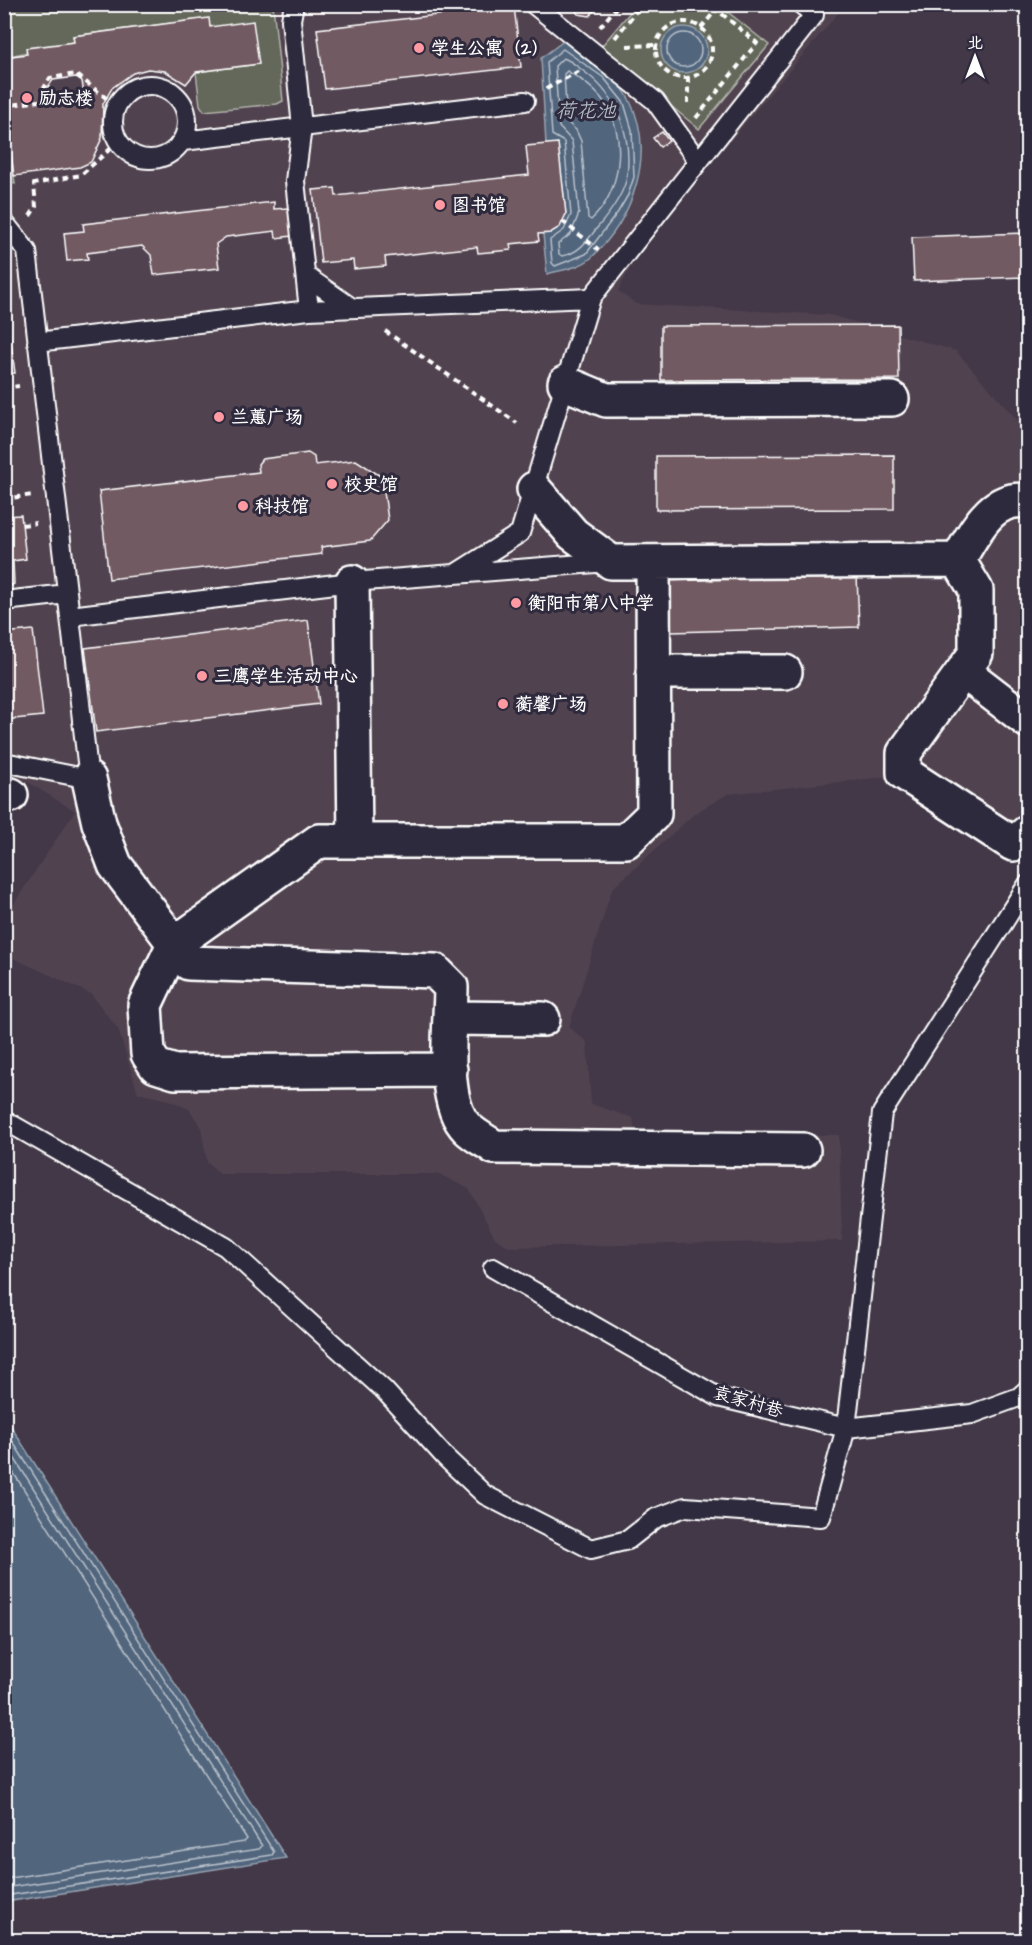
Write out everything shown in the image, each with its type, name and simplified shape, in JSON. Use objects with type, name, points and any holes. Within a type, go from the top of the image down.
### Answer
[{"type":"street","points":[[565,383],[606,400],[892,399]]},
{"type":"street","points":[[534,489],[573,534],[611,561],[958,560]]},
{"type":"street","points":[[958,560],[988,513],[1001,503],[1028,501]]},
{"type":"street","points":[[958,560],[976,590],[976,653],[904,753],[904,773],[1013,844],[1028,832]]},
{"type":"street","points":[[450,1070],[174,1072],[156,1066],[148,1054],[145,1005],[174,944],[319,841],[626,841],[654,814],[653,561]]},
{"type":"street","points":[[352,582],[355,841]]},
{"type":"street","points":[[963,671],[1028,721]]},
{"type":"street","points":[[653,672],[785,672]]},
{"type":"street","points":[[89,779],[99,823],[115,865],[189,963],[435,971],[451,987],[450,1070],[453,1106],[466,1128],[494,1147],[803,1150]]},
{"type":"street","points":[[451,1018],[543,1019]]},
{"type":"lane","points":[[294,4],[291,20],[302,127],[295,182],[309,310]]},
{"type":"lane","points":[[533,4],[604,53],[655,101],[698,161]]},
{"type":"lane","points":[[455,574],[520,533],[591,298],[814,15],[801,4]]},
{"type":"lane","points":[[183,141],[188,117],[177,96],[167,89],[144,85],[123,96],[116,106],[114,130],[118,142],[138,157],[151,159],[164,157],[183,141],[531,98]]},
{"type":"lane","points":[[4,222],[27,251],[89,779],[4,762]]},
{"type":"lane","points":[[306,276],[352,309]]},
{"type":"lane","points":[[37,342],[309,310],[591,298]]},
{"type":"lane","points":[[70,616],[352,582],[611,561]]},
{"type":"lane","points":[[4,601],[67,594]]},
{"type":"lane","points":[[4,1120],[226,1246],[384,1390],[446,1458],[485,1494],[591,1549],[627,1540],[656,1518],[685,1507],[821,1517],[846,1428],[882,1113],[1028,884]]},
{"type":"lane","name":"袁家村巷","points":[[493,1268],[718,1397],[846,1428],[972,1414],[1019,1397],[1028,1389]]},
{"type":"path","points":[[599,28],[619,4]]},
{"type":"path","points":[[531,98],[604,53],[642,4]]},
{"type":"path","points":[[681,138],[757,43],[710,4]]},
{"type":"path","points":[[701,28],[716,10]]},
{"type":"path","points":[[683,22],[701,28],[711,42],[710,60],[699,74],[691,77],[673,76],[659,63],[656,45],[660,36],[674,24],[683,22]]},
{"type":"path","points":[[604,53],[656,45]]},
{"type":"path","points":[[4,106],[46,100],[44,88],[50,78],[76,74],[116,106]]},
{"type":"path","points":[[36,207],[34,184],[81,175],[118,142]]},
{"type":"path","points":[[562,221],[605,255]]},
{"type":"path","points":[[352,309],[517,423]]},
{"type":"path","points":[[5,498],[7,516]]},
{"type":"shaded area","name":"衡阳市第八中学","points":[[4,5],[845,5],[676,205],[633,263],[618,291],[636,304],[830,315],[956,351],[1027,431],[1027,864],[885,777],[728,794],[695,813],[612,889],[569,1027],[587,1042],[591,1104],[633,1118],[635,1133],[839,1135],[842,1241],[509,1247],[495,1238],[469,1189],[439,1174],[220,1174],[207,1162],[201,1127],[189,1109],[169,1100],[138,1093],[118,1029],[91,994],[11,957],[5,948],[5,917],[75,811],[16,775],[5,774]]},
{"type":"green space","points":[[637,4],[719,5],[769,45],[699,129],[600,48]]},
{"type":"green space","points":[[4,5],[273,5],[283,101],[277,104],[204,111],[200,105],[196,72],[258,64],[210,27],[208,18],[73,36],[74,42],[5,57]]},
{"type":"green space","points":[[4,123],[7,123],[15,184],[5,181]]},
{"type":"water","points":[[684,27],[700,34],[707,50],[700,66],[684,73],[668,66],[661,50],[668,34]]},
{"type":"water","name":"荷花池","points":[[565,40],[617,81],[629,99],[637,120],[641,142],[640,163],[629,205],[606,242],[591,258],[581,264],[547,274],[543,234],[550,233],[566,214],[558,143],[546,144],[541,58]]},
{"type":"water","points":[[5,1417],[286,1858],[5,1902]]},
{"type":"building","points":[[572,4],[599,4],[590,16],[578,14]]},
{"type":"building","name":"学生公寓（2）","points":[[514,6],[521,67],[325,89],[317,29]]},
{"type":"building","name":"励志楼","points":[[209,18],[210,27],[253,21],[259,64],[196,72],[186,84],[165,71],[148,69],[133,73],[112,88],[103,104],[102,138],[91,162],[80,167],[14,176],[7,122],[4,123],[4,57],[27,54],[26,48],[74,42],[73,36]],"holes":[[[76,77],[82,81],[84,95],[51,101],[48,87],[53,80]]]},
{"type":"building","points":[[662,132],[669,141],[660,147],[653,138]]},
{"type":"building","name":"图书馆","points":[[558,143],[566,214],[560,227],[550,233],[538,234],[539,241],[510,244],[511,250],[478,253],[477,247],[385,257],[386,266],[354,269],[353,260],[321,263],[313,190],[335,188],[336,196],[529,175],[526,146]]},
{"type":"building","points":[[274,202],[274,209],[288,208],[292,236],[276,238],[275,231],[226,237],[216,244],[219,268],[154,275],[151,255],[142,246],[87,253],[88,259],[67,261],[64,233],[84,231],[83,224]]},
{"type":"building","points":[[1028,233],[1028,277],[914,281],[912,237]]},
{"type":"building","points":[[4,289],[15,373],[4,374]]},
{"type":"building","points":[[898,325],[899,379],[661,380],[661,326]]},
{"type":"building","name":"科技馆","points":[[308,453],[314,457],[315,465],[356,460],[382,477],[388,520],[370,541],[321,547],[322,554],[109,579],[99,491],[259,472],[258,464],[262,459]]},
{"type":"building","points":[[894,455],[894,509],[656,510],[656,456]]},
{"type":"building","points":[[21,515],[26,559],[13,561],[14,584],[4,589],[4,516]]},
{"type":"building","points":[[857,575],[859,627],[671,632],[669,581]]},
{"type":"building","name":"三鹰学生活动中心","points":[[308,620],[319,704],[96,732],[85,648]]},
{"type":"building","points":[[33,630],[43,716],[4,720],[4,633]]},
{"type":"place","name":"学生公寓（2）","points":[[419,48]]},
{"type":"place","name":"励志楼","points":[[27,98]]},
{"type":"place","name":"图书馆","points":[[440,205]]},
{"type":"place","name":"兰蕙广场","points":[[219,417]]},
{"type":"place","name":"校史馆","points":[[332,484]]},
{"type":"place","name":"科技馆","points":[[243,506]]},
{"type":"place","name":"衡阳市第八中学","points":[[516,603]]},
{"type":"place","name":"三鹰学生活动中心","points":[[202,676]]},
{"type":"place","name":"蘅馨广场","points":[[503,704]]}]
